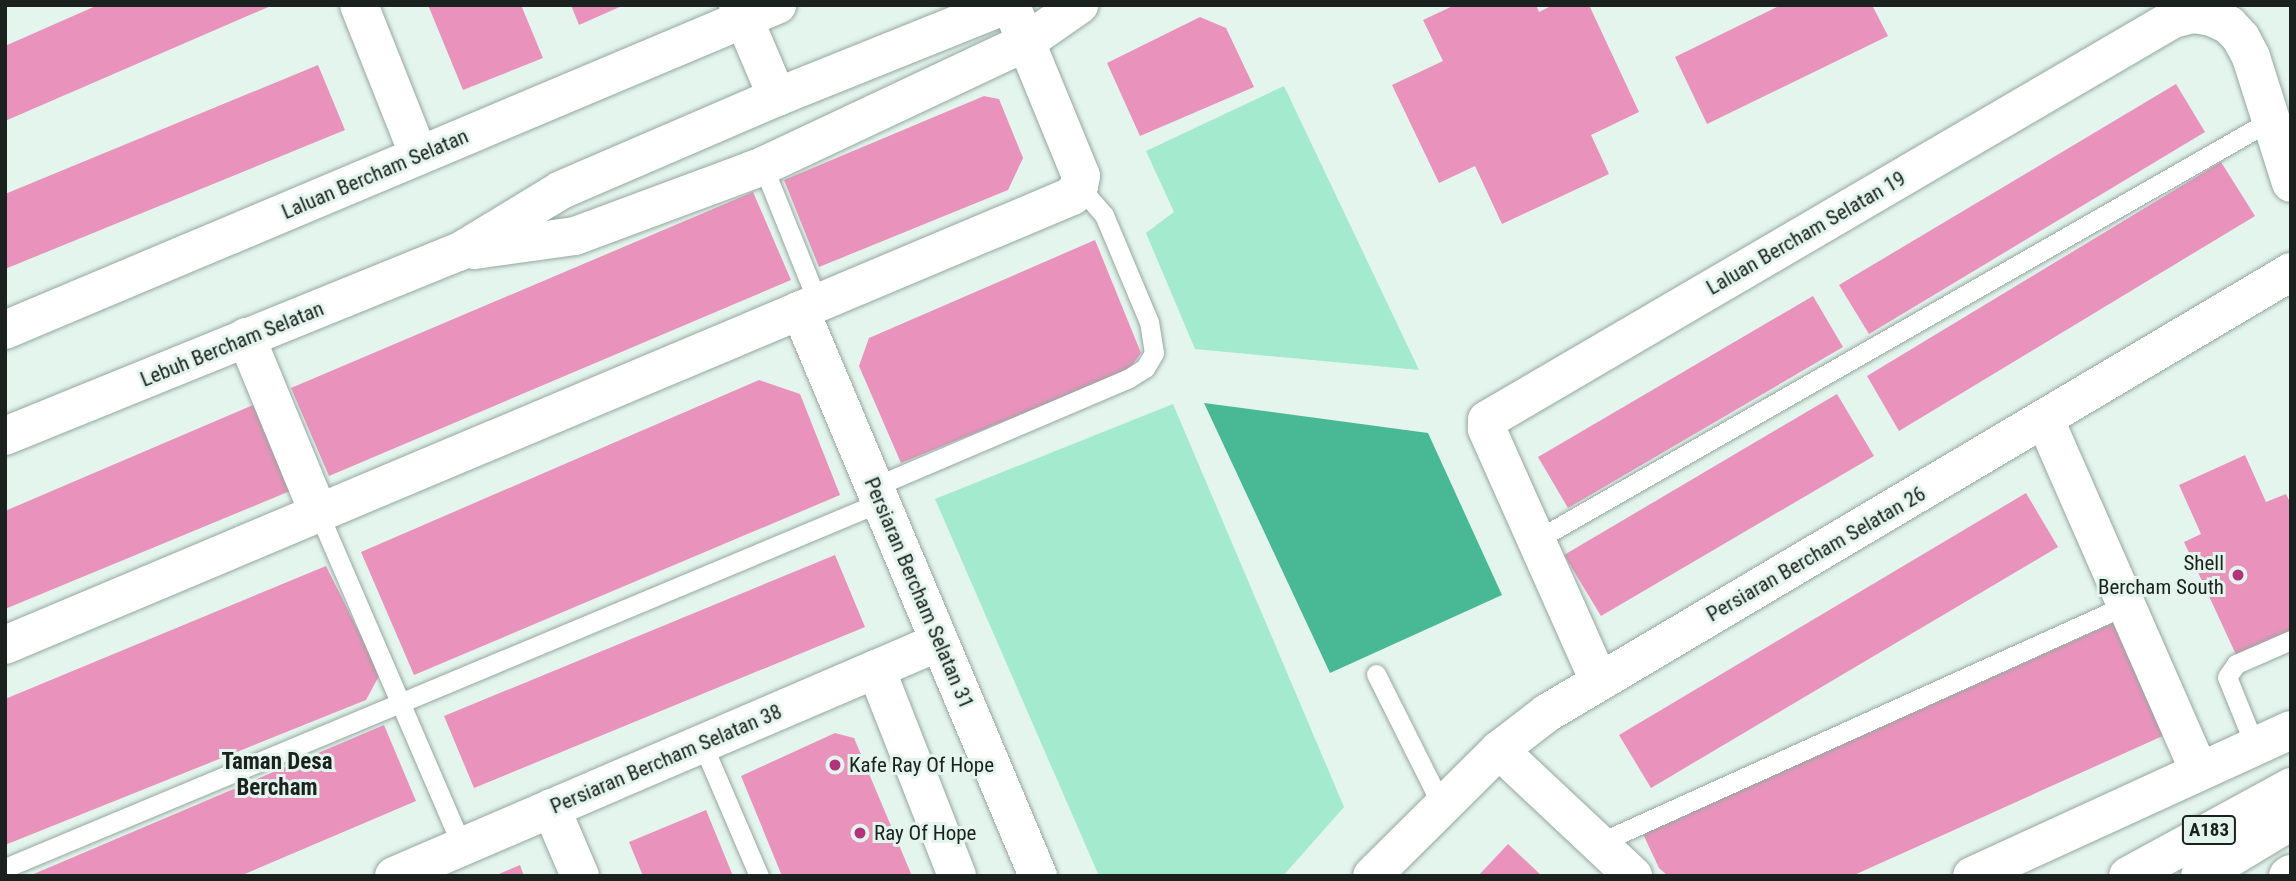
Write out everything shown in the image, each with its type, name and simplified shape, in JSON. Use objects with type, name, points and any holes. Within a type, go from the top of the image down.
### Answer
[{"type":"street","points":[[359,5],[419,156]]},
{"type":"street","points":[[459,252],[561,190],[777,97],[1006,5]]},
{"type":"street","points":[[5,645],[1072,196],[1079,186],[1081,176],[1011,5]]},
{"type":"street","points":[[459,252],[575,236],[763,166],[1026,42],[1079,5]]},
{"type":"street","points":[[753,10],[777,97],[794,109],[815,111],[834,108],[896,84],[948,80]]},
{"type":"street","name":"Laluan Bercham Selatan","points":[[5,330],[419,156],[753,10]]},
{"type":"street","name":"Laluan Bercham Selatan 19","points":[[1599,681],[1487,429],[1487,420],[2145,35],[2195,10],[2229,25],[2241,38],[2251,57],[2291,183]]},
{"type":"street","points":[[575,236],[620,200],[743,147],[766,121],[777,97]]},
{"type":"street","name":"Lebuh Bercham Selatan","points":[[5,436],[459,252]]},
{"type":"street","name":"Persiaran Bercham Selatan 26","points":[[1372,876],[1499,750],[1547,713],[2291,272]]},
{"type":"street","name":"Persiaran Bercham Selatan 31","points":[[809,307],[878,494],[1038,876]]},
{"type":"street","points":[[246,337],[318,514]]},
{"type":"street","points":[[2045,420],[2199,771]]},
{"type":"street","name":"Persiaran Bercham Selatan 38","points":[[394,876],[939,642]]},
{"type":"street","points":[[876,669],[957,876]]},
{"type":"street","points":[[1972,876],[2020,866],[2199,771],[2291,730]]},
{"type":"street","points":[[1499,750],[1633,876]]},
{"type":"street","name":"A183","points":[[2128,876],[2291,787]]},
{"type":"street","points":[[551,808],[580,876]]},
{"type":"street","points":[[2200,876],[2291,821]]},
{"type":"lane","points":[[1536,540],[2270,120]]},
{"type":"lane","name":"Persiaran Bercham Selatan 31","points":[[763,166],[809,307]]},
{"type":"lane","points":[[5,868],[400,703],[878,494],[1129,378],[1144,368],[1154,353],[1149,322],[1104,215],[1079,186]]},
{"type":"lane","points":[[318,514],[462,846]]},
{"type":"lane","points":[[1599,843],[2126,605]]},
{"type":"lane","points":[[2255,746],[2227,677],[2236,664],[2291,639]]},
{"type":"lane","points":[[1376,674],[1442,806]]},
{"type":"lane","points":[[702,743],[759,876]]},
{"type":"shaded area","points":[[1284,86],[1419,370],[1195,349],[1146,233],[1174,212],[1146,151]]},
{"type":"shaded area","points":[[1204,403],[1428,433],[1502,595],[1330,673]]},
{"type":"shaded area","points":[[1173,404],[1344,807],[1283,876],[1099,876],[935,499]]},
{"type":"building","points":[[98,5],[273,5],[5,121],[5,46]]},
{"type":"building","points":[[428,5],[521,5],[543,58],[463,90]]},
{"type":"building","points":[[571,5],[624,5],[579,25]]},
{"type":"building","points":[[1455,5],[1536,5],[1539,12],[1553,5],[1589,5],[1639,112],[1591,135],[1609,174],[1502,224],[1475,166],[1439,183],[1392,85],[1443,61],[1423,20]]},
{"type":"building","points":[[1781,5],[1872,5],[1888,36],[1707,124],[1675,57]]},
{"type":"building","points":[[1200,17],[1226,28],[1254,87],[1140,136],[1107,63]]},
{"type":"building","points":[[318,65],[345,130],[5,269],[5,194]]},
{"type":"building","points":[[2176,84],[2205,132],[1869,334],[1839,285]]},
{"type":"building","points":[[984,96],[999,99],[1023,158],[1008,190],[819,267],[784,180]]},
{"type":"building","points":[[2221,162],[2255,216],[1899,431],[1867,376]]},
{"type":"building","points":[[753,192],[791,280],[329,476],[291,388]]},
{"type":"building","points":[[1095,240],[1141,353],[1128,371],[901,463],[859,366],[869,338]]},
{"type":"building","points":[[1813,296],[1843,347],[1568,508],[1538,457]]},
{"type":"building","points":[[759,380],[800,394],[840,495],[414,675],[361,552]]},
{"type":"building","points":[[1837,394],[1874,456],[1601,616],[1564,555]]},
{"type":"building","points":[[260,402],[295,489],[5,609],[5,511]]},
{"type":"building","points":[[2245,455],[2266,502],[2286,494],[2291,504],[2291,635],[2238,659],[2184,542],[2201,534],[2179,485]]},
{"type":"building","points":[[2026,493],[2058,547],[1651,788],[1619,735]]},
{"type":"building","points":[[835,555],[865,627],[474,788],[444,716]]},
{"type":"building","points":[[326,566],[380,674],[366,700],[5,845],[5,699]]},
{"type":"building","points":[[2115,622],[2167,734],[1852,876],[1668,876],[1659,868],[1643,834]]},
{"type":"building","points":[[384,725],[416,801],[240,876],[29,876]]},
{"type":"building","points":[[835,733],[854,738],[912,876],[782,876],[741,776]]},
{"type":"building","points":[[706,810],[733,876],[643,876],[629,842]]},
{"type":"building","points":[[1508,844],[1542,876],[1478,876]]},
{"type":"building","points":[[520,865],[524,876],[494,876]]},
{"type":"place","name":"Shell Bercham South","points":[[2238,575]]},
{"type":"place","name":"Kafe Ray Of Hope","points":[[835,765]]},
{"type":"place","name":"Ray Of Hope","points":[[860,833]]},
{"type":"district","name":"Taman Desa Bercham","points":[[277,775]]}]
